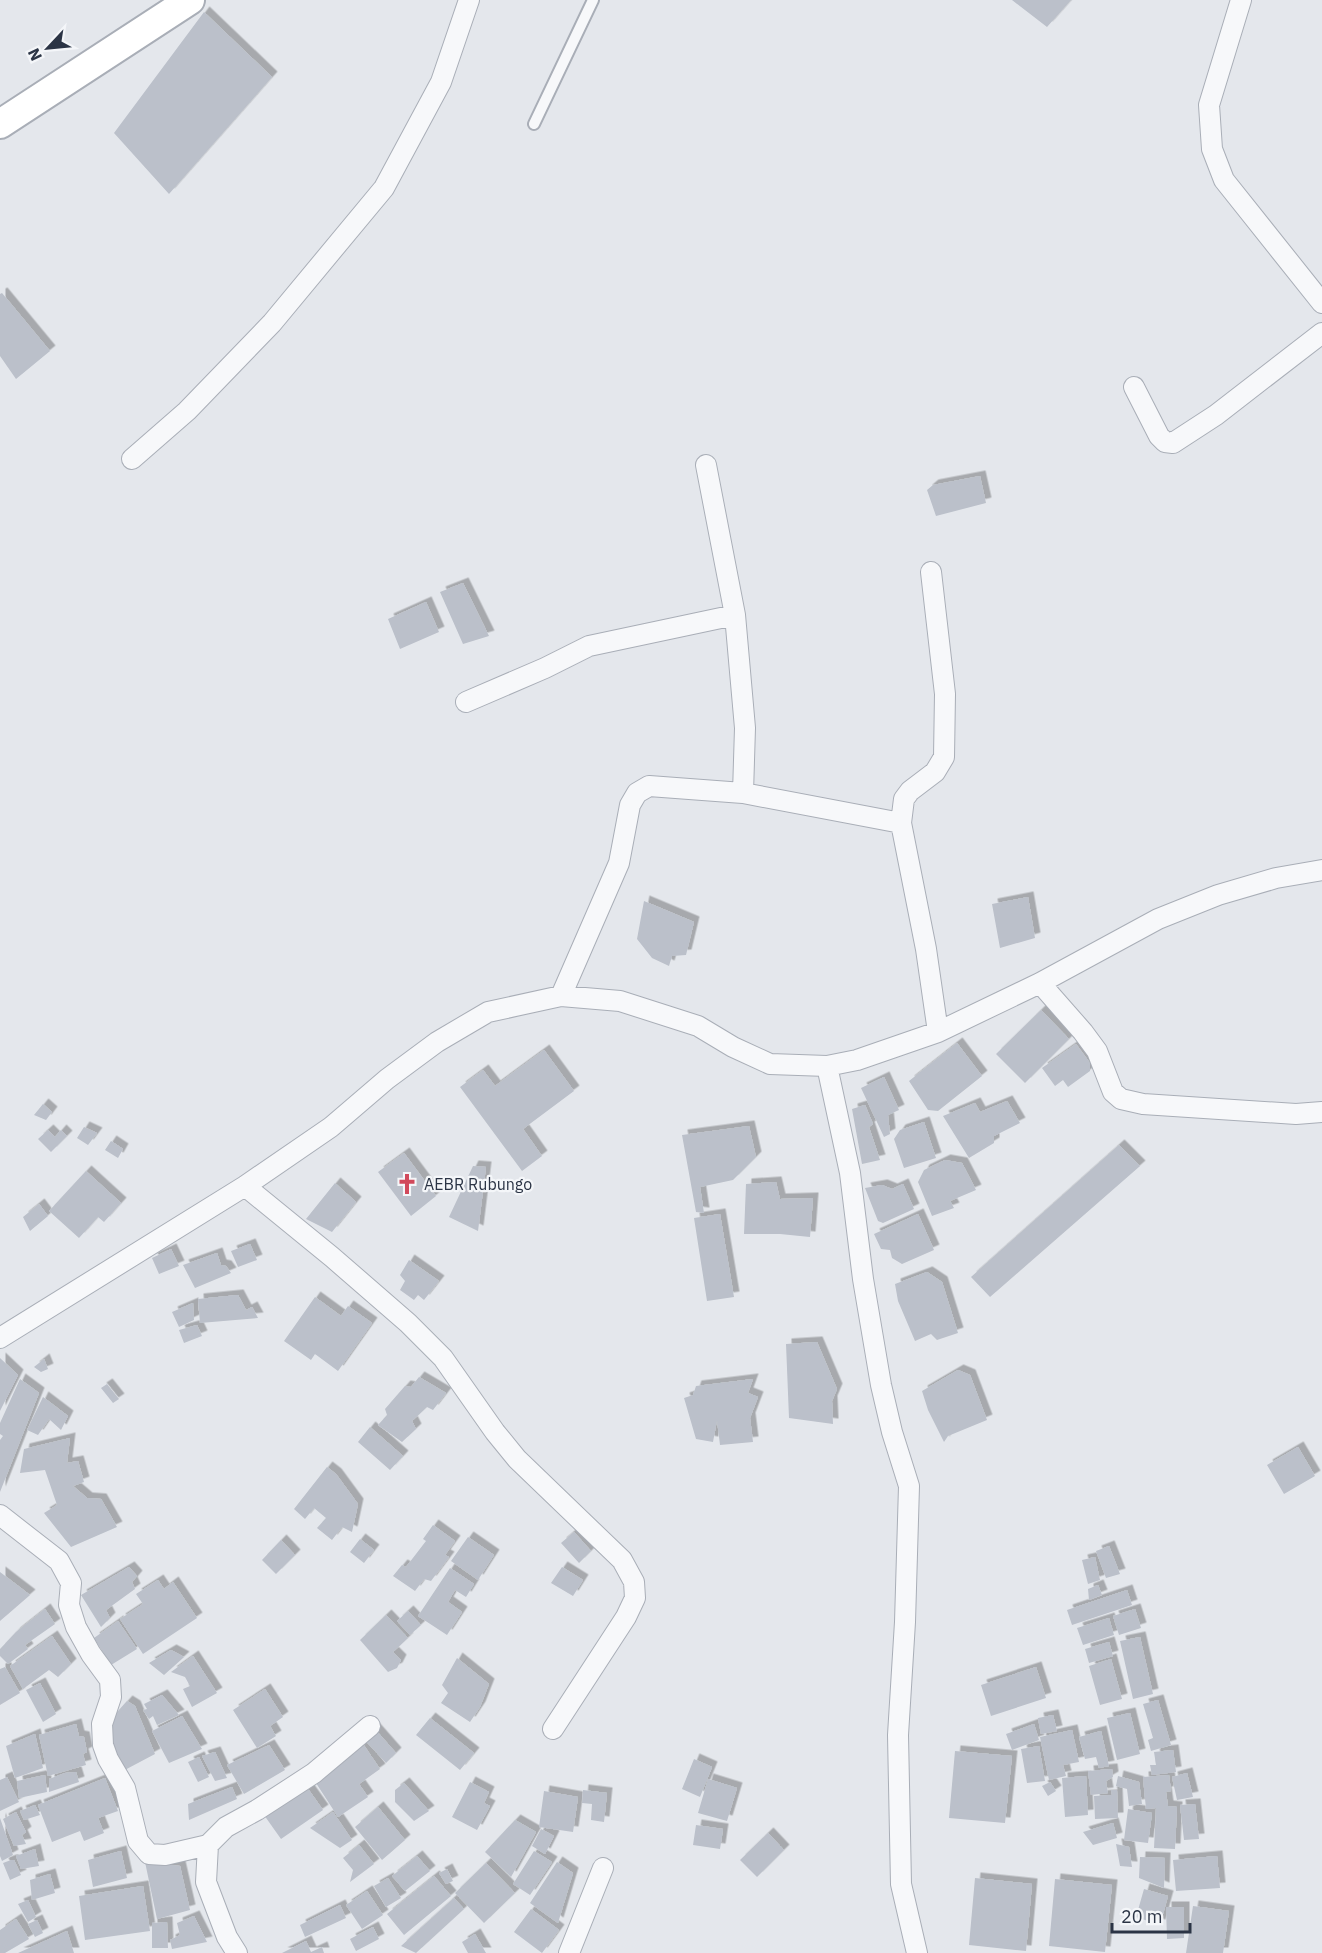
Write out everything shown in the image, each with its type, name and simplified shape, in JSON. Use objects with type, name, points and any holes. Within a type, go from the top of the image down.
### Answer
[{"type":"street","points":[[0,124],[190,0]]},
{"type":"street","points":[[132,459],[187,411],[272,324],[384,188],[441,82],[469,0]]},
{"type":"street","points":[[1241,0],[1209,105],[1212,149],[1224,180],[1322,303]]},
{"type":"street","points":[[1134,387],[1158,436],[1165,442],[1173,443],[1216,415],[1322,333]]},
{"type":"street","points":[[706,465],[735,615],[745,728],[742,793]]},
{"type":"street","points":[[932,572],[945,694],[944,757],[935,772],[910,791],[904,799],[901,823],[926,949],[938,1032]]},
{"type":"street","points":[[466,702],[545,669],[589,646],[735,615]]},
{"type":"street","points":[[561,996],[619,863],[630,805],[637,793],[649,786],[742,793],[901,823]]},
{"type":"street","points":[[0,1338],[245,1186],[331,1127],[387,1079],[436,1042],[488,1012],[561,996],[620,1001],[698,1026],[733,1047],[770,1064],[826,1066],[856,1060],[938,1032],[1040,983],[1158,919],[1208,899],[1276,878],[1322,870]]},
{"type":"street","points":[[1040,983],[1097,1051],[1113,1092],[1121,1100],[1143,1104],[1284,1113],[1322,1112]]},
{"type":"street","points":[[826,1066],[850,1173],[863,1279],[881,1385],[892,1432],[909,1486],[905,1622],[898,1735],[902,1884],[916,1953]]},
{"type":"street","points":[[245,1186],[408,1323],[443,1359],[517,1460],[622,1560],[634,1582],[635,1598],[626,1617],[553,1729]]},
{"type":"street","points":[[0,1515],[59,1561],[66,1571],[71,1583],[69,1605],[76,1627],[91,1654],[110,1680],[111,1697],[102,1724],[103,1745],[124,1788],[138,1841],[148,1854],[165,1855],[208,1845],[226,1827],[314,1773],[370,1726]]},
{"type":"street","points":[[208,1845],[206,1882],[227,1937],[237,1953]]},
{"type":"street","points":[[569,1953],[603,1868]]},
{"type":"lane","points":[[534,124],[593,0]]},
{"type":"building","points":[[1012,0],[1071,0],[1047,27]]},
{"type":"building","points":[[204,12],[272,77],[169,194],[114,133]]},
{"type":"building","points":[[2,293],[50,351],[16,379],[0,356],[0,294]]},
{"type":"building","points":[[980,476],[986,503],[936,516],[927,490],[933,485]]},
{"type":"building","points":[[463,583],[489,636],[463,644],[440,592]]},
{"type":"building","points":[[426,602],[439,632],[400,649],[388,619]]},
{"type":"building","points":[[1028,897],[1035,938],[1000,948],[992,904]]},
{"type":"building","points":[[644,901],[694,922],[686,955],[672,956],[669,966],[652,958],[637,939]]},
{"type":"building","points":[[1041,1010],[1069,1039],[1025,1083],[996,1054]]},
{"type":"building","points":[[957,1043],[982,1076],[938,1111],[928,1110],[909,1081]]},
{"type":"building","points":[[1076,1044],[1090,1063],[1090,1071],[1068,1087],[1063,1080],[1055,1086],[1042,1068]]},
{"type":"building","points":[[544,1050],[574,1091],[523,1129],[542,1156],[522,1171],[460,1087],[483,1070],[495,1086]]},
{"type":"building","points":[[884,1077],[899,1110],[888,1115],[890,1134],[884,1137],[861,1088]]},
{"type":"building","points":[[1007,1101],[1020,1123],[994,1136],[994,1143],[969,1158],[943,1116],[975,1103],[980,1112]]},
{"type":"building","points":[[43,1104],[52,1112],[46,1120],[34,1115]]},
{"type":"building","points":[[865,1105],[873,1124],[869,1127],[880,1160],[862,1164],[852,1109]]},
{"type":"building","points":[[924,1122],[936,1158],[904,1168],[894,1139],[900,1130]]},
{"type":"building","points":[[749,1126],[756,1157],[733,1180],[700,1187],[704,1213],[696,1212],[682,1135]]},
{"type":"building","points":[[84,1127],[97,1133],[88,1145],[77,1138]]},
{"type":"building","points":[[48,1130],[55,1137],[61,1130],[67,1136],[51,1152],[38,1139]]},
{"type":"building","points":[[111,1141],[123,1149],[118,1158],[105,1150]]},
{"type":"building","points":[[1119,1145],[1140,1166],[990,1297],[971,1277]]},
{"type":"building","name":"AEBR Rubungo","points":[[404,1153],[436,1196],[411,1216],[378,1172]]},
{"type":"building","points":[[945,1160],[962,1163],[976,1190],[950,1201],[954,1208],[932,1216],[918,1182],[924,1170]]},
{"type":"building","points":[[473,1166],[486,1167],[478,1231],[449,1217]]},
{"type":"building","points":[[86,1171],[121,1203],[104,1222],[98,1217],[79,1238],[49,1211]]},
{"type":"building","points":[[776,1182],[780,1199],[813,1198],[810,1237],[744,1234],[746,1184]]},
{"type":"building","points":[[335,1183],[356,1202],[332,1232],[306,1219]]},
{"type":"building","points":[[903,1184],[914,1209],[883,1223],[878,1221],[865,1188],[882,1185],[892,1189]]},
{"type":"building","points":[[39,1204],[48,1216],[30,1231],[23,1217]]},
{"type":"building","points":[[720,1214],[734,1297],[707,1301],[694,1218]]},
{"type":"building","points":[[918,1214],[934,1250],[902,1264],[892,1258],[890,1250],[881,1249],[874,1234]]},
{"type":"building","points":[[250,1244],[257,1260],[238,1267],[231,1251]]},
{"type":"building","points":[[171,1249],[179,1266],[159,1274],[152,1258]]},
{"type":"building","points":[[217,1253],[221,1265],[226,1266],[231,1273],[195,1288],[183,1265]]},
{"type":"building","points":[[409,1260],[439,1281],[424,1300],[418,1295],[414,1300],[400,1290],[405,1281],[400,1275]]},
{"type":"building","points":[[927,1272],[942,1282],[958,1333],[937,1340],[931,1334],[915,1341],[898,1301],[895,1284]]},
{"type":"building","points":[[238,1295],[246,1310],[252,1307],[258,1318],[200,1323],[198,1299]]},
{"type":"building","points":[[315,1297],[341,1316],[348,1306],[372,1323],[338,1371],[315,1354],[311,1360],[284,1341]]},
{"type":"building","points":[[193,1303],[194,1320],[179,1327],[172,1312]]},
{"type":"building","points":[[197,1325],[202,1336],[184,1343],[179,1330]]},
{"type":"building","points":[[817,1342],[837,1389],[832,1401],[833,1424],[789,1418],[786,1344]]},
{"type":"building","points":[[0,1358],[18,1375],[0,1411]]},
{"type":"building","points":[[44,1359],[48,1369],[41,1372],[34,1367]]},
{"type":"building","points":[[958,1370],[970,1375],[987,1420],[948,1436],[944,1442],[928,1410],[922,1391]]},
{"type":"building","points":[[419,1377],[446,1393],[433,1410],[427,1407],[412,1421],[416,1429],[402,1442],[378,1425],[387,1415],[385,1409],[405,1386],[411,1387]]},
{"type":"building","points":[[20,1379],[39,1393],[0,1492],[0,1440],[3,1436],[0,1434],[0,1423]]},
{"type":"building","points":[[753,1379],[748,1393],[758,1397],[750,1418],[753,1442],[720,1445],[717,1420],[713,1442],[696,1439],[684,1398],[693,1395],[696,1386]]},
{"type":"building","points":[[107,1384],[119,1399],[113,1403],[101,1388]]},
{"type":"building","points":[[43,1397],[68,1416],[61,1430],[49,1419],[38,1435],[27,1430]]},
{"type":"building","points":[[370,1427],[403,1456],[390,1470],[358,1442]]},
{"type":"building","points":[[70,1438],[67,1463],[78,1461],[84,1482],[73,1486],[87,1498],[101,1499],[117,1527],[71,1547],[44,1513],[57,1505],[45,1470],[20,1473],[24,1449]]},
{"type":"building","points":[[1298,1447],[1315,1476],[1284,1494],[1267,1465]]},
{"type":"building","points":[[327,1467],[336,1474],[358,1504],[352,1532],[342,1527],[332,1540],[317,1528],[326,1518],[314,1508],[305,1519],[294,1509]]},
{"type":"building","points":[[433,1525],[455,1541],[445,1555],[449,1557],[431,1581],[424,1579],[415,1591],[393,1576],[402,1565],[406,1567],[426,1541],[423,1539]]},
{"type":"building","points":[[574,1532],[591,1551],[579,1563],[561,1543]]},
{"type":"building","points":[[468,1537],[494,1555],[478,1580],[451,1561]]},
{"type":"building","points":[[360,1539],[374,1550],[364,1563],[350,1552]]},
{"type":"building","points":[[281,1540],[295,1555],[276,1574],[262,1560]]},
{"type":"building","points":[[1109,1546],[1120,1574],[1106,1578],[1096,1551]]},
{"type":"building","points":[[1095,1557],[1100,1580],[1088,1584],[1082,1560]]},
{"type":"building","points":[[129,1567],[137,1576],[132,1582],[135,1589],[106,1610],[110,1618],[101,1627],[81,1595]]},
{"type":"building","points":[[562,1567],[583,1580],[573,1596],[551,1583]]},
{"type":"building","points":[[450,1568],[474,1584],[466,1597],[455,1590],[448,1602],[462,1612],[447,1635],[418,1616]]},
{"type":"building","points":[[0,1572],[30,1595],[0,1621]]},
{"type":"building","points":[[158,1580],[164,1589],[173,1582],[197,1618],[143,1654],[120,1619],[143,1604],[136,1594]]},
{"type":"building","points":[[1098,1585],[1102,1595],[1089,1600],[1088,1589]]},
{"type":"building","points":[[1127,1590],[1132,1605],[1072,1625],[1067,1610]]},
{"type":"building","points":[[45,1609],[55,1624],[25,1645],[28,1649],[8,1664],[0,1656],[0,1649],[16,1632]]},
{"type":"building","points":[[1135,1609],[1141,1628],[1119,1635],[1113,1616]]},
{"type":"building","points":[[408,1611],[421,1625],[410,1635],[397,1621]]},
{"type":"building","points":[[386,1615],[408,1638],[393,1652],[401,1660],[397,1668],[388,1672],[360,1640]]},
{"type":"building","points":[[1109,1618],[1114,1635],[1083,1645],[1077,1628]]},
{"type":"building","points":[[118,1621],[137,1649],[111,1665],[94,1638]]},
{"type":"building","points":[[52,1636],[71,1664],[58,1677],[49,1670],[23,1689],[10,1666]]},
{"type":"building","points":[[1140,1637],[1153,1694],[1133,1699],[1120,1641]]},
{"type":"building","points":[[1109,1642],[1113,1656],[1089,1663],[1085,1649]]},
{"type":"building","points":[[171,1650],[184,1657],[164,1675],[149,1663]]},
{"type":"building","points":[[193,1656],[217,1693],[192,1707],[183,1689],[190,1686],[185,1677],[171,1672]]},
{"type":"building","points":[[457,1658],[489,1684],[480,1707],[470,1722],[441,1703],[448,1693],[442,1685]]},
{"type":"building","points":[[1111,1659],[1122,1699],[1100,1705],[1089,1666]]},
{"type":"building","points":[[5,1667],[20,1693],[0,1705],[0,1669]]},
{"type":"building","points":[[1036,1667],[1046,1698],[991,1716],[981,1685]]},
{"type":"building","points":[[40,1683],[56,1714],[43,1722],[26,1690]]},
{"type":"building","points":[[265,1689],[283,1717],[270,1726],[276,1736],[257,1748],[233,1710]]},
{"type":"building","points":[[162,1695],[179,1715],[157,1725],[153,1716],[149,1719],[143,1710],[147,1709],[144,1704]]},
{"type":"building","points":[[1158,1700],[1171,1745],[1151,1751],[1148,1740],[1153,1738],[1143,1704]]},
{"type":"building","points":[[127,1701],[135,1706],[155,1754],[121,1772],[102,1729]]},
{"type":"building","points":[[1130,1713],[1140,1754],[1117,1760],[1107,1718]]},
{"type":"building","points":[[1053,1715],[1057,1731],[1041,1734],[1038,1718]]},
{"type":"building","points":[[182,1716],[202,1749],[169,1763],[152,1731]]},
{"type":"building","points":[[430,1718],[474,1753],[460,1770],[416,1735]]},
{"type":"building","points":[[76,1724],[79,1736],[84,1737],[87,1752],[83,1754],[86,1765],[48,1776],[39,1735]]},
{"type":"building","points":[[1034,1724],[1039,1740],[1012,1750],[1006,1734]]},
{"type":"building","points":[[374,1728],[396,1753],[386,1763],[363,1738]]},
{"type":"building","points":[[1072,1730],[1079,1762],[1063,1765],[1066,1776],[1049,1780],[1040,1737]]},
{"type":"building","points":[[1101,1731],[1109,1766],[1099,1768],[1096,1757],[1085,1759],[1079,1737]]},
{"type":"building","points":[[35,1734],[43,1768],[15,1778],[6,1746]]},
{"type":"building","points":[[359,1738],[380,1769],[359,1784],[368,1797],[338,1817],[314,1780]]},
{"type":"building","points":[[269,1745],[285,1770],[244,1794],[227,1765]]},
{"type":"building","points":[[1039,1746],[1045,1781],[1027,1783],[1021,1749]]},
{"type":"building","points":[[1173,1750],[1176,1772],[1152,1775],[1150,1765],[1156,1765],[1154,1752]]},
{"type":"building","points":[[955,1751],[1012,1756],[1005,1823],[949,1818]]},
{"type":"building","points":[[215,1752],[227,1778],[215,1781],[202,1756]]},
{"type":"building","points":[[199,1757],[209,1777],[198,1782],[188,1762]]},
{"type":"building","points":[[694,1759],[712,1767],[700,1797],[682,1789]]},
{"type":"building","points":[[1112,1769],[1113,1777],[1106,1781],[1108,1793],[1091,1795],[1088,1771]]},
{"type":"building","points":[[76,1772],[79,1782],[49,1792],[49,1779]]},
{"type":"building","points":[[1187,1773],[1193,1797],[1177,1800],[1172,1777]]},
{"type":"building","points":[[45,1775],[47,1792],[19,1798],[17,1781]]},
{"type":"building","points":[[1169,1775],[1171,1791],[1166,1792],[1168,1806],[1177,1807],[1175,1849],[1154,1848],[1156,1808],[1146,1809],[1143,1777]]},
{"type":"building","points":[[1086,1776],[1088,1815],[1065,1817],[1062,1778]]},
{"type":"building","points":[[1118,1776],[1139,1782],[1142,1804],[1129,1806],[1127,1789],[1116,1786]]},
{"type":"building","points":[[7,1777],[19,1802],[0,1811],[0,1780]]},
{"type":"building","points":[[105,1778],[118,1811],[98,1818],[104,1833],[84,1841],[80,1831],[52,1842],[38,1805]]},
{"type":"building","points":[[708,1779],[737,1788],[727,1821],[698,1813]]},
{"type":"building","points":[[470,1782],[489,1792],[484,1803],[490,1806],[477,1830],[452,1817]]},
{"type":"building","points":[[1050,1782],[1056,1791],[1048,1796],[1042,1786]]},
{"type":"building","points":[[404,1783],[429,1811],[414,1821],[395,1802],[395,1790]]},
{"type":"building","points":[[306,1786],[323,1810],[281,1839],[264,1815]]},
{"type":"building","points":[[232,1787],[237,1799],[189,1820],[188,1804]]},
{"type":"building","points":[[583,1790],[607,1793],[604,1822],[591,1820],[592,1804],[582,1803]]},
{"type":"building","points":[[1111,1790],[1117,1790],[1118,1818],[1095,1819],[1094,1796],[1112,1795]]},
{"type":"building","points":[[544,1791],[578,1797],[573,1832],[539,1827]]},
{"type":"building","points":[[1195,1804],[1199,1839],[1184,1840],[1180,1805]]},
{"type":"building","points":[[35,1805],[40,1815],[24,1820],[20,1811]]},
{"type":"building","points":[[378,1807],[405,1840],[382,1860],[355,1827]]},
{"type":"building","points":[[1128,1809],[1152,1813],[1148,1843],[1124,1840]]},
{"type":"building","points":[[16,1812],[26,1832],[22,1835],[26,1844],[14,1846],[3,1819]]},
{"type":"building","points":[[333,1812],[352,1840],[340,1848],[310,1828]]},
{"type":"building","points":[[0,1818],[13,1855],[2,1861],[0,1856]]},
{"type":"building","points":[[515,1820],[536,1832],[511,1877],[485,1852]]},
{"type":"building","points":[[1113,1823],[1117,1838],[1093,1845],[1083,1832]]},
{"type":"building","points":[[696,1825],[723,1829],[720,1849],[693,1845]]},
{"type":"building","points":[[541,1829],[554,1836],[545,1854],[532,1846]]},
{"type":"building","points":[[768,1833],[784,1850],[757,1877],[740,1860]]},
{"type":"building","points":[[1116,1844],[1129,1847],[1132,1867],[1120,1866]]},
{"type":"building","points":[[359,1845],[374,1864],[350,1882],[353,1870],[343,1858]]},
{"type":"building","points":[[35,1849],[39,1866],[21,1869],[16,1856]]},
{"type":"building","points":[[121,1851],[127,1878],[93,1887],[88,1860]]},
{"type":"building","points":[[534,1851],[552,1862],[530,1895],[513,1884]]},
{"type":"building","points":[[417,1856],[430,1871],[405,1891],[392,1876]]},
{"type":"building","points":[[1217,1856],[1220,1888],[1176,1891],[1173,1860]]},
{"type":"building","points":[[1140,1857],[1165,1858],[1164,1888],[1139,1878]]},
{"type":"building","points":[[14,1860],[21,1875],[10,1880],[3,1863]]},
{"type":"building","points":[[145,1862],[180,1866],[190,1910],[157,1919]]},
{"type":"building","points":[[557,1862],[573,1873],[558,1923],[530,1903]]},
{"type":"building","points":[[486,1863],[515,1893],[484,1923],[455,1893]]},
{"type":"building","points":[[447,1869],[453,1881],[446,1884],[439,1873]]},
{"type":"building","points":[[50,1874],[55,1893],[32,1900],[30,1880]]},
{"type":"building","points":[[434,1876],[451,1896],[404,1935],[387,1914]]},
{"type":"building","points":[[388,1878],[401,1898],[386,1907],[374,1886]]},
{"type":"building","points":[[975,1878],[1032,1884],[1026,1951],[969,1945]]},
{"type":"building","points":[[1055,1879],[1112,1885],[1105,1952],[1049,1946]]},
{"type":"building","points":[[143,1886],[150,1931],[85,1940],[79,1896]]},
{"type":"building","points":[[1144,1889],[1168,1896],[1160,1925],[1136,1917]]},
{"type":"building","points":[[367,1891],[383,1915],[362,1929],[346,1905]]},
{"type":"building","points":[[454,1898],[464,1909],[416,1953],[401,1946]]},
{"type":"building","points":[[28,1900],[36,1917],[28,1922],[18,1904]]},
{"type":"building","points":[[340,1905],[346,1918],[305,1937],[300,1925]]},
{"type":"building","points":[[1193,1906],[1229,1911],[1223,1953],[1186,1953]]},
{"type":"building","points":[[1166,1907],[1184,1907],[1184,1938],[1167,1939]]},
{"type":"building","points":[[531,1909],[559,1930],[542,1953],[514,1932]]},
{"type":"building","points":[[194,1916],[207,1942],[172,1949],[170,1940],[180,1935],[177,1923]]},
{"type":"building","points":[[16,1919],[29,1939],[5,1953],[0,1953],[0,1930]]},
{"type":"building","points":[[37,1920],[43,1933],[35,1937],[28,1924]]},
{"type":"building","points":[[167,1922],[168,1948],[152,1948],[152,1923]]},
{"type":"building","points":[[373,1927],[379,1939],[356,1951],[350,1939]]},
{"type":"building","points":[[67,1931],[74,1953],[18,1953]]},
{"type":"building","points":[[475,1934],[486,1953],[468,1953],[462,1942]]},
{"type":"building","points":[[306,1941],[311,1952],[322,1947],[324,1953],[282,1953]]},
{"type":"place","name":"AEBR Rubungo","points":[[407,1184]]}]
